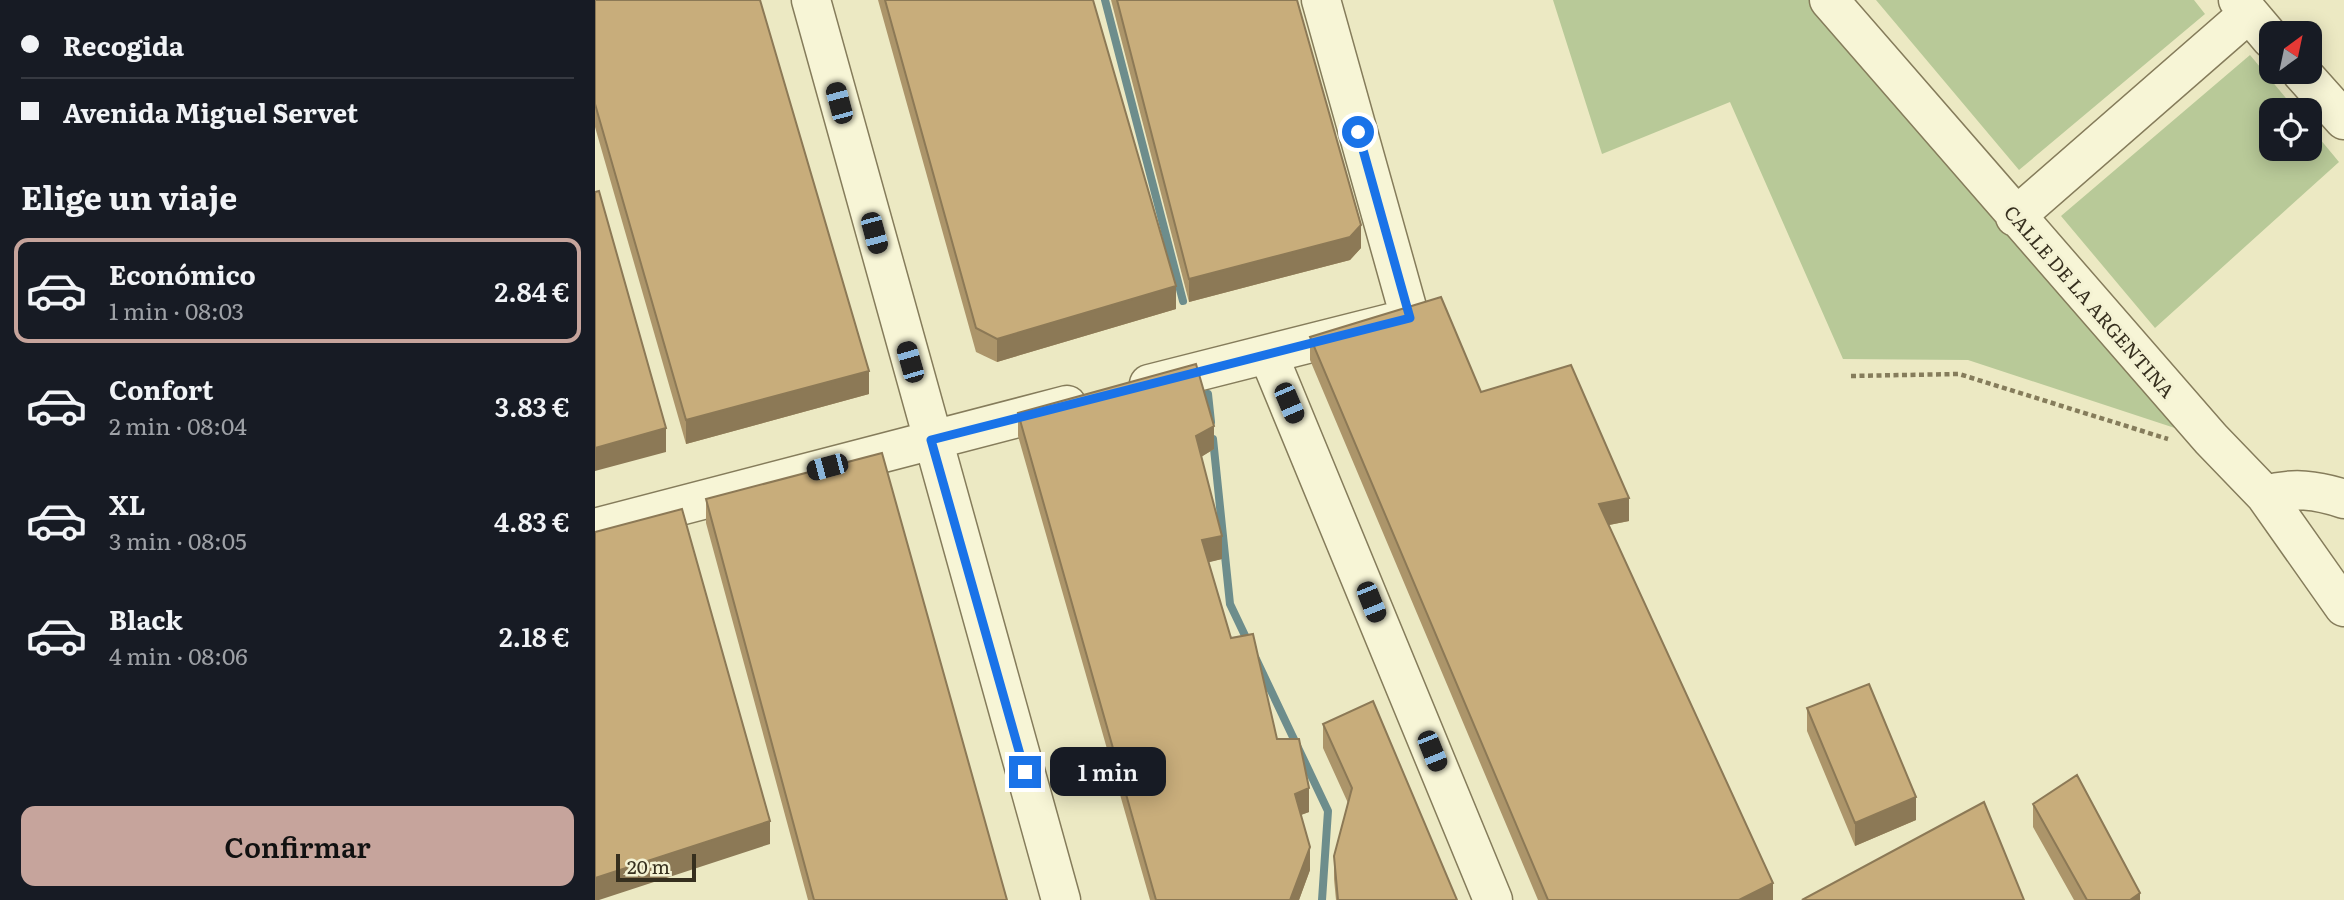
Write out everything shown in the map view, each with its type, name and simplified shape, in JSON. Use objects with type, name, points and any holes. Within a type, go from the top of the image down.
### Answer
[{"type":"street","points":[[811,0],[931,440],[1061,900]]},
{"type":"street","points":[[595,528],[1410,318],[1321,0]]},
{"type":"street","name":"CALLE DE LA ARGENTINA","points":[[1829,0],[2015,217],[2211,439],[2265,495],[2344,607]]},
{"type":"street","points":[[2015,217],[2253,17]]},
{"type":"street","points":[[2312,84],[2344,120]]},
{"type":"street","points":[[1268,354],[1493,900]]},
{"type":"street","points":[[2265,495],[2283,490],[2307,489],[2344,499]]},
{"type":"path","points":[[1851,376],[1959,374],[2178,442]]},
{"type":"green space","points":[[1553,0],[1815,0],[2190,433],[1968,360],[1843,359],[1730,102],[1602,154]]},
{"type":"green space","points":[[1876,0],[2194,0],[2205,14],[2019,170]]},
{"type":"green space","points":[[2250,55],[2259,66],[2259,84],[2274,84],[2286,98],[2259,98],[2259,161],[2322,161],[2322,141],[2339,162],[2155,328],[2061,216]]},
{"type":"building","points":[[595,0],[760,0],[869,371],[686,420],[595,104]]},
{"type":"building","points":[[885,0],[1093,0],[1176,286],[997,339],[976,328]]},
{"type":"building","points":[[1117,0],[1297,0],[1361,225],[1350,237],[1189,279]]},
{"type":"building","points":[[599,191],[666,428],[595,448],[595,192]]},
{"type":"building","points":[[1441,297],[1481,392],[1571,365],[1629,498],[1599,504],[1773,883],[1739,900],[1548,900],[1310,337]]},
{"type":"building","points":[[1196,364],[1214,426],[1196,436],[1222,536],[1202,540],[1231,638],[1253,634],[1277,739],[1299,739],[1309,788],[1295,794],[1310,847],[1290,900],[1156,900],[1018,413]]},
{"type":"building","points":[[882,453],[1007,900],[814,900],[706,499]]},
{"type":"building","points":[[682,509],[770,821],[595,878],[595,532]]},
{"type":"building","points":[[1869,684],[1916,797],[1855,823],[1807,708]]},
{"type":"building","points":[[1373,701],[1457,900],[1338,900],[1334,856],[1352,788],[1323,724]]},
{"type":"building","points":[[2077,775],[2140,893],[2130,900],[2087,900],[2033,804]]},
{"type":"building","points":[[1984,802],[2024,900],[1802,900]]},
{"type":"waterway","points":[[1105,0],[1183,301]]},
{"type":"waterway","points":[[1208,394],[1211,422]]},
{"type":"waterway","points":[[1213,439],[1230,604],[1249,644]]},
{"type":"waterway","points":[[1256,659],[1328,811],[1322,900]]},
{"type":"route","points":[[1025,772],[931,440],[1410,318],[1358,132]]}]
